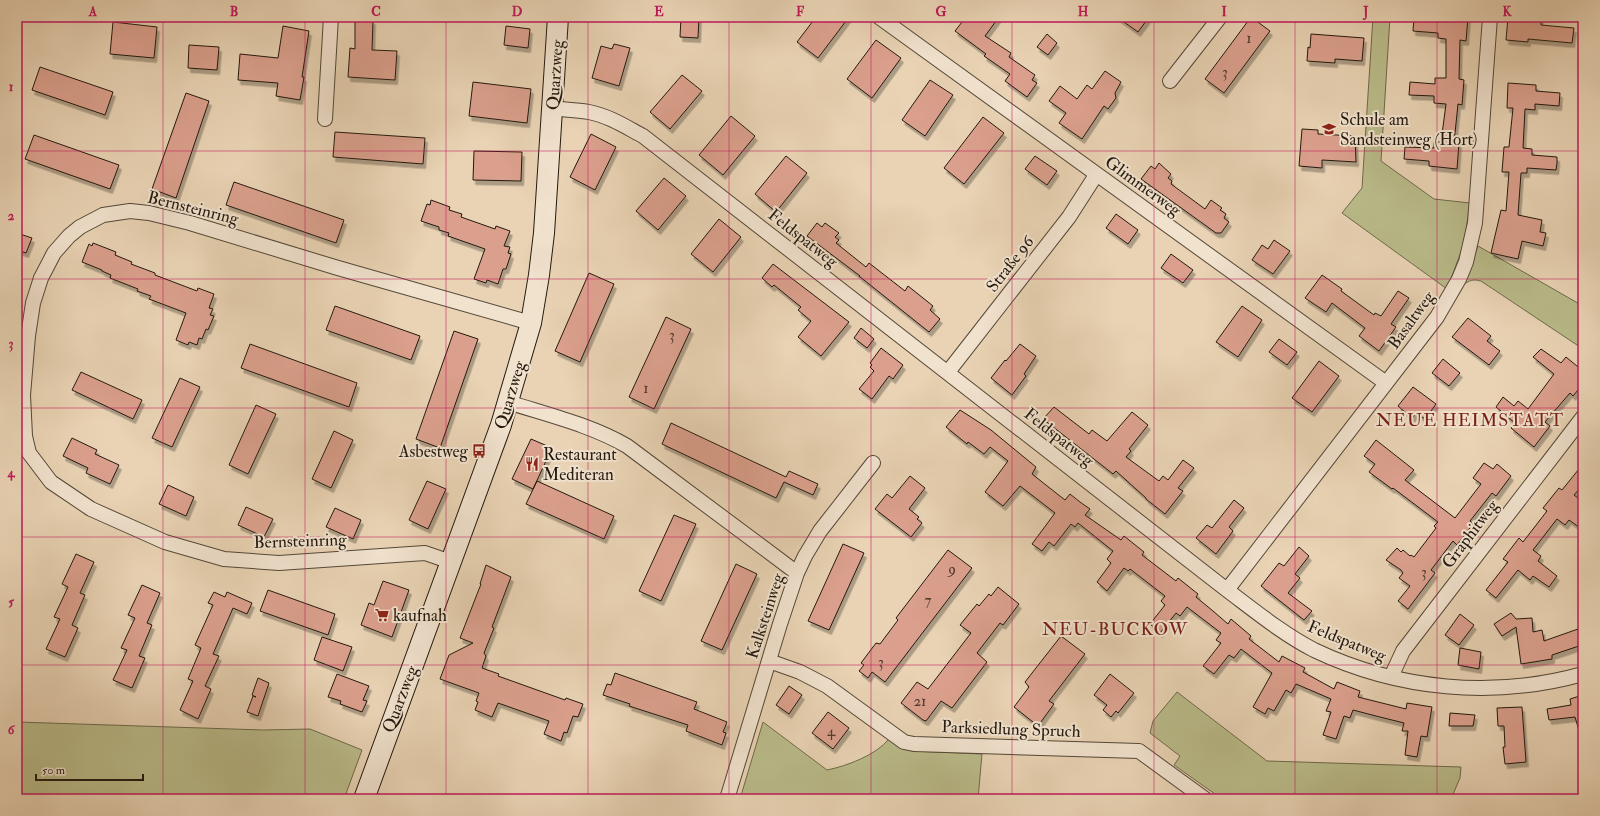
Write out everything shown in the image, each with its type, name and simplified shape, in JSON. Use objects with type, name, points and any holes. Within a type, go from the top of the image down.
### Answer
[{"type":"street","points":[[325,118],[332,17]]},
{"type":"street","name":"Quarzweg","points":[[364,799],[508,402],[531,323],[544,233],[558,17]]},
{"type":"street","name":"Glimmerweg","points":[[879,17],[1386,383]]},
{"type":"street","points":[[1170,81],[1220,17]]},
{"type":"street","name":"Basaltweg","points":[[1227,590],[1437,317],[1459,279],[1466,262],[1477,210],[1490,17]]},
{"type":"street","name":"Feldspatweg","points":[[552,108],[589,112],[603,116],[643,136],[1227,590],[1275,626],[1314,649],[1348,664],[1418,684],[1486,688],[1538,684],[1583,674]]},
{"type":"street","name":"Straße 96","points":[[948,372],[1070,217],[1096,175]]},
{"type":"street","name":"Bernsteinring","points":[[451,562],[425,553],[278,563],[224,559],[165,542],[91,509],[51,482],[29,454],[25,436],[23,396],[28,336],[34,298],[41,278],[54,253],[69,236],[80,227],[103,215],[130,211],[149,213],[190,223],[338,268],[531,323]]},
{"type":"street","points":[[508,402],[613,437],[797,573]]},
{"type":"street","name":"Graphitweg","points":[[1391,677],[1402,651],[1583,417]]},
{"type":"street","name":"Kalksteinweg","points":[[727,799],[797,573],[820,531],[873,463]]},
{"type":"street","name":"Parksiedlung Spruch","points":[[769,661],[800,672],[820,682],[904,742],[914,744],[1139,751],[1205,799]]},
{"type":"green space","points":[[1373,17],[1390,17],[1381,161],[1434,199],[1470,203],[1464,244],[1447,289],[1342,213],[1362,188]]},
{"type":"green space","points":[[1478,246],[1583,306],[1583,349],[1481,281],[1472,280],[1463,285]]},
{"type":"green space","points":[[1177,692],[1267,761],[1461,767],[1460,778],[1451,799],[1222,799],[1174,765],[1180,756],[1150,733],[1153,721]]},
{"type":"green space","points":[[17,722],[263,730],[310,729],[362,750],[344,799],[17,799]]},
{"type":"green space","points":[[763,722],[827,770],[843,766],[869,755],[889,739],[901,747],[912,751],[982,754],[978,799],[740,799]]},
{"type":"building","points":[[681,17],[699,17],[698,38],[680,37]]},
{"type":"building","points":[[816,17],[849,17],[818,58],[797,42]]},
{"type":"building","points":[[966,17],[999,17],[985,36],[1011,53],[1009,57],[1035,75],[1032,80],[1037,83],[1027,97],[1005,81],[1010,74],[984,56],[986,54],[955,31]]},
{"type":"building","points":[[1117,17],[1149,17],[1138,32]]},
{"type":"building","points":[[1251,17],[1270,31],[1224,93],[1205,79]]},
{"type":"building","points":[[1439,17],[1468,17],[1466,41],[1460,40],[1459,79],[1464,80],[1462,105],[1458,104],[1454,143],[1459,143],[1457,169],[1429,166],[1429,161],[1404,159],[1405,147],[1434,148],[1434,142],[1441,142],[1446,104],[1434,103],[1434,96],[1409,95],[1410,82],[1435,84],[1435,78],[1446,78],[1446,39],[1438,38],[1438,33],[1413,31],[1414,18],[1439,20]]},
{"type":"building","points":[[1508,17],[1541,17],[1541,25],[1574,28],[1572,43],[1528,39],[1528,42],[1506,40]]},
{"type":"building","points":[[355,19],[373,20],[372,50],[397,51],[395,80],[348,77],[350,48],[355,49]]},
{"type":"building","points":[[113,22],[157,27],[154,58],[110,54]]},
{"type":"building","points":[[283,26],[309,31],[300,100],[276,96],[278,83],[238,80],[240,54],[278,58]]},
{"type":"building","points":[[506,26],[530,29],[528,48],[504,45]]},
{"type":"building","points":[[1047,34],[1057,43],[1048,55],[1037,47]]},
{"type":"building","points":[[1311,34],[1364,38],[1362,61],[1335,59],[1335,63],[1307,61]]},
{"type":"building","points":[[876,40],[901,58],[872,98],[847,79]]},
{"type":"building","points":[[614,44],[630,48],[619,86],[592,78],[601,46],[612,49]]},
{"type":"building","points":[[189,45],[219,47],[217,70],[188,68]]},
{"type":"building","points":[[40,67],[113,92],[105,115],[32,90]]},
{"type":"building","points":[[1105,71],[1121,82],[1115,93],[1116,98],[1108,109],[1104,106],[1082,139],[1059,123],[1066,113],[1049,101],[1060,86],[1077,99],[1087,85],[1092,89]]},
{"type":"building","points":[[682,75],[702,91],[670,129],[650,112]]},
{"type":"building","points":[[930,80],[953,95],[925,136],[902,120]]},
{"type":"building","points":[[473,82],[531,89],[527,123],[469,116]]},
{"type":"building","points":[[1508,83],[1536,85],[1536,91],[1560,93],[1559,106],[1535,104],[1535,110],[1525,109],[1523,148],[1532,149],[1532,155],[1557,157],[1557,163],[1556,170],[1527,168],[1527,173],[1521,173],[1518,215],[1542,220],[1540,232],[1546,233],[1543,246],[1522,241],[1518,259],[1491,253],[1501,210],[1506,211],[1509,172],[1502,172],[1504,147],[1509,147],[1513,108],[1507,108]]},
{"type":"building","points":[[186,93],[209,101],[176,198],[152,189]]},
{"type":"building","points":[[731,116],[755,136],[723,175],[699,155]]},
{"type":"building","points":[[983,117],[1004,133],[964,184],[944,168]]},
{"type":"building","points":[[1302,129],[1318,130],[1318,134],[1355,136],[1356,162],[1322,160],[1322,168],[1299,166]]},
{"type":"building","points":[[335,132],[425,138],[423,164],[333,157]]},
{"type":"building","points":[[591,134],[616,147],[595,190],[570,177]]},
{"type":"building","points":[[34,135],[119,165],[110,189],[25,159]]},
{"type":"building","points":[[474,151],[522,152],[521,181],[473,180]]},
{"type":"building","points":[[786,156],[807,173],[776,212],[755,194]]},
{"type":"building","points":[[1035,156],[1057,171],[1047,185],[1025,169]]},
{"type":"building","points":[[1159,163],[1171,174],[1168,178],[1172,181],[1171,184],[1205,209],[1211,200],[1222,208],[1220,210],[1226,214],[1224,218],[1229,222],[1221,233],[1216,233],[1141,179],[1151,166],[1155,169]]},
{"type":"building","points":[[664,178],[686,196],[658,230],[636,211]]},
{"type":"building","points":[[234,182],[344,220],[336,243],[226,205]]},
{"type":"building","points":[[431,200],[450,207],[449,210],[462,214],[461,217],[495,229],[496,226],[510,231],[504,246],[510,247],[508,253],[511,254],[506,269],[503,269],[498,284],[487,280],[486,283],[474,279],[485,249],[448,236],[449,233],[439,230],[439,227],[421,221],[427,204],[430,205]]},
{"type":"building","points":[[1116,214],[1138,230],[1128,244],[1106,228]]},
{"type":"building","points":[[719,219],[741,237],[713,272],[691,254]]},
{"type":"building","points":[[817,223],[822,227],[825,223],[839,233],[835,237],[839,240],[836,243],[866,267],[869,263],[905,291],[908,286],[933,306],[930,310],[940,319],[929,332],[860,276],[807,236]]},
{"type":"building","points":[[17,233],[32,238],[26,253],[17,250]]},
{"type":"building","points":[[1274,240],[1290,251],[1273,274],[1252,260],[1262,245],[1268,249]]},
{"type":"building","points":[[93,243],[116,252],[115,255],[132,262],[131,264],[155,273],[155,275],[197,291],[198,288],[214,294],[209,308],[213,309],[210,315],[214,316],[208,330],[206,329],[202,339],[199,338],[197,345],[189,342],[188,345],[176,340],[186,313],[149,299],[151,296],[110,278],[111,275],[82,262],[89,244],[92,246]]},
{"type":"building","points":[[1171,254],[1193,270],[1183,283],[1161,268]]},
{"type":"building","points":[[773,264],[849,322],[821,356],[798,337],[811,321],[798,310],[801,307],[774,285],[772,287],[762,278]]},
{"type":"building","points":[[589,273],[614,284],[580,362],[555,351]]},
{"type":"building","points":[[1322,275],[1374,315],[1375,313],[1381,316],[1398,291],[1409,298],[1391,324],[1396,327],[1379,351],[1359,336],[1365,328],[1332,303],[1326,312],[1305,298]]},
{"type":"building","points":[[335,306],[420,336],[411,360],[326,330]]},
{"type":"building","points":[[1242,306],[1262,320],[1238,357],[1216,342]]},
{"type":"building","points":[[666,317],[691,329],[654,409],[629,397]]},
{"type":"building","points":[[1468,318],[1491,336],[1487,341],[1500,351],[1489,365],[1452,337]]},
{"type":"building","points":[[861,328],[874,339],[867,348],[854,338]]},
{"type":"building","points":[[454,331],[478,339],[440,448],[416,439]]},
{"type":"building","points":[[1279,339],[1297,352],[1287,365],[1269,352]]},
{"type":"building","points":[[250,344],[357,383],[349,407],[241,368]]},
{"type":"building","points":[[1020,344],[1036,356],[1024,374],[1026,376],[1012,395],[991,378]]},
{"type":"building","points":[[881,348],[903,365],[893,379],[889,376],[872,399],[859,389],[874,371],[870,367],[872,365],[870,363]]},
{"type":"building","points":[[1541,349],[1561,363],[1566,357],[1583,371],[1583,384],[1573,396],[1570,393],[1545,422],[1550,426],[1534,447],[1511,428],[1515,423],[1496,407],[1503,397],[1514,406],[1518,401],[1528,409],[1554,374],[1533,357]]},
{"type":"building","points":[[1443,359],[1460,373],[1449,386],[1432,373]]},
{"type":"building","points":[[1319,361],[1339,376],[1312,412],[1292,398]]},
{"type":"building","points":[[81,372],[142,400],[133,419],[72,390]]},
{"type":"building","points":[[180,378],[200,387],[172,447],[152,438]]},
{"type":"building","points":[[1413,387],[1436,404],[1425,419],[1416,413],[1412,418],[1398,406]]},
{"type":"building","points":[[256,405],[276,414],[248,474],[229,465]]},
{"type":"building","points":[[1054,407],[1089,434],[1092,430],[1107,441],[1132,412],[1148,425],[1129,449],[1131,451],[1126,457],[1159,481],[1163,476],[1168,480],[1183,460],[1194,468],[1178,488],[1183,491],[1165,514],[1146,499],[1116,471],[1113,474],[1043,419]]},
{"type":"building","points":[[960,410],[991,430],[1036,467],[1032,474],[1065,500],[1070,494],[1090,509],[1085,515],[1121,540],[1124,536],[1144,552],[1142,555],[1176,581],[1178,578],[1198,594],[1196,597],[1228,624],[1231,619],[1251,636],[1249,639],[1279,662],[1282,656],[1305,668],[1303,672],[1334,689],[1337,682],[1360,691],[1358,697],[1406,709],[1407,703],[1432,707],[1427,737],[1421,736],[1417,757],[1405,755],[1408,731],[1402,731],[1404,723],[1353,710],[1350,718],[1344,716],[1336,739],[1323,735],[1331,712],[1326,711],[1331,699],[1296,684],[1291,693],[1286,690],[1274,711],[1268,708],[1265,714],[1253,707],[1272,673],[1241,649],[1234,658],[1229,655],[1214,674],[1203,666],[1221,643],[1216,640],[1221,633],[1187,607],[1180,616],[1176,613],[1160,633],[1150,624],[1165,605],[1161,601],[1165,596],[1130,569],[1128,571],[1124,568],[1107,591],[1097,582],[1111,563],[1107,559],[1113,551],[1078,523],[1075,527],[1071,524],[1054,546],[1049,542],[1042,551],[1032,544],[1055,513],[1020,486],[1003,506],[985,492],[1008,461],[990,447],[984,454],[968,442],[967,444],[946,427]]},
{"type":"building","points":[[671,423],[786,477],[789,471],[818,484],[813,495],[784,482],[776,498],[662,444]]},
{"type":"building","points":[[334,431],[353,440],[331,488],[312,479]]},
{"type":"building","points":[[72,438],[97,450],[95,454],[119,465],[110,484],[86,473],[88,468],[63,456]]},
{"type":"building","name":"Restaurant Mediteran","points":[[531,439],[552,448],[533,489],[512,479]]},
{"type":"building","points":[[1376,440],[1414,470],[1405,480],[1455,518],[1481,484],[1473,478],[1484,463],[1493,469],[1497,464],[1511,476],[1496,496],[1492,493],[1470,521],[1473,524],[1457,545],[1453,541],[1431,570],[1435,573],[1408,609],[1398,601],[1410,586],[1399,578],[1403,573],[1401,570],[1386,560],[1397,548],[1401,552],[1403,550],[1410,556],[1411,555],[1414,557],[1436,528],[1434,526],[1438,522],[1369,472],[1375,464],[1364,456]]},
{"type":"building","points":[[1583,464],[1583,485],[1574,495],[1583,502],[1583,530],[1569,520],[1565,525],[1557,519],[1533,550],[1541,556],[1538,561],[1557,576],[1549,587],[1533,576],[1530,580],[1518,570],[1496,598],[1486,590],[1508,562],[1503,559],[1519,538],[1523,542],[1547,511],[1543,508],[1559,488],[1562,490]]},
{"type":"building","points":[[910,476],[925,488],[909,509],[919,517],[917,519],[922,523],[911,537],[875,509],[887,494],[892,498]]},
{"type":"building","points":[[427,481],[446,489],[428,529],[409,520]]},
{"type":"building","points":[[537,481],[614,516],[604,539],[526,504]]},
{"type":"building","points":[[168,485],[194,497],[186,516],[159,504]]},
{"type":"building","points":[[1234,500],[1244,508],[1229,527],[1233,531],[1216,554],[1196,538],[1207,525],[1212,528]]},
{"type":"building","points":[[246,507],[273,519],[264,537],[238,525]]},
{"type":"building","points":[[335,508],[361,520],[353,539],[326,527]]},
{"type":"building","points":[[674,515],[696,524],[661,601],[639,591]]},
{"type":"building","points":[[843,544],[864,553],[829,630],[808,621]]},
{"type":"building","points":[[1299,547],[1309,556],[1295,574],[1300,578],[1288,593],[1312,611],[1304,620],[1261,586],[1279,563],[1284,566]]},
{"type":"building","points":[[948,550],[972,568],[885,682],[872,672],[868,678],[859,671],[864,665],[861,663],[876,643],[880,644],[898,620],[896,618]]},
{"type":"building","points":[[76,554],[94,562],[80,593],[85,595],[72,625],[78,628],[65,657],[46,649],[60,619],[54,617],[68,587],[62,584]]},
{"type":"building","points":[[736,564],[757,574],[722,650],[701,641]]},
{"type":"building","points":[[486,565],[511,577],[492,627],[494,628],[484,653],[486,656],[482,668],[499,674],[498,676],[565,700],[566,698],[583,704],[578,717],[573,716],[567,733],[564,732],[561,741],[544,734],[549,721],[498,703],[492,717],[475,710],[479,693],[440,679],[449,655],[473,643],[460,638],[481,584]]},
{"type":"building","name":"kaufnah","points":[[383,581],[409,590],[392,637],[361,625],[369,603],[374,605]]},
{"type":"building","points":[[142,585],[160,593],[147,623],[152,625],[139,656],[145,658],[132,688],[113,680],[127,650],[121,648],[135,618],[128,615]]},
{"type":"building","points":[[998,587],[1019,604],[1003,625],[1000,623],[977,653],[987,662],[952,708],[941,701],[926,721],[923,720],[901,703],[917,682],[928,689],[971,633],[960,625],[977,604],[979,606],[989,594],[991,596]]},
{"type":"building","points":[[268,590],[335,614],[328,635],[260,611]]},
{"type":"building","points":[[214,592],[225,597],[227,592],[252,603],[247,614],[233,608],[213,654],[219,656],[205,686],[211,689],[198,719],[180,710],[193,681],[188,679],[201,648],[195,645],[213,605],[208,603]]},
{"type":"building","points":[[1511,613],[1516,619],[1532,618],[1533,632],[1542,630],[1544,641],[1578,629],[1582,645],[1552,655],[1552,659],[1521,664],[1516,627],[1502,636],[1494,624]]},
{"type":"building","points":[[1460,614],[1474,625],[1459,645],[1445,635]]},
{"type":"building","points":[[1061,636],[1085,654],[1049,701],[1054,704],[1038,726],[1014,707],[1029,687],[1025,682]]},
{"type":"building","points":[[322,637],[352,647],[343,671],[314,660]]},
{"type":"building","points":[[1460,648],[1481,652],[1479,669],[1458,665]]},
{"type":"building","points":[[615,673],[697,702],[694,709],[727,722],[723,732],[726,733],[722,745],[686,731],[688,725],[629,706],[630,704],[603,695],[607,684],[611,685]]},
{"type":"building","points":[[337,674],[369,686],[363,700],[367,701],[362,712],[340,704],[341,701],[328,697]]},
{"type":"building","points":[[1110,674],[1134,693],[1118,713],[1116,711],[1111,717],[1103,710],[1107,705],[1094,695]]},
{"type":"building","points":[[258,678],[269,683],[258,716],[247,712],[253,696],[256,697],[252,695]]},
{"type":"building","points":[[789,686],[802,695],[789,714],[776,705]]},
{"type":"building","points":[[1583,695],[1583,733],[1580,734],[1575,717],[1549,720],[1547,709],[1571,705],[1570,699]]},
{"type":"building","points":[[1522,707],[1526,762],[1505,764],[1503,747],[1505,747],[1504,726],[1498,726],[1497,708]]},
{"type":"building","points":[[828,712],[849,728],[833,749],[812,733]]},
{"type":"building","points":[[1450,713],[1475,715],[1473,726],[1449,726]]},
{"type":"place","name":"Schule am Sandsteinweg (Hort)","points":[[1329,129]]},
{"type":"place","name":"Asbestweg","points":[[479,451]]},
{"type":"place","name":"Restaurant Mediteran","points":[[532,464]]},
{"type":"place","name":"kaufnah","points":[[382,615]]},
{"type":"district","name":"NEUE HEIMSTATT","points":[[1470,420]]},
{"type":"district","name":"NEU-BUCKOW","points":[[1115,629]]}]
